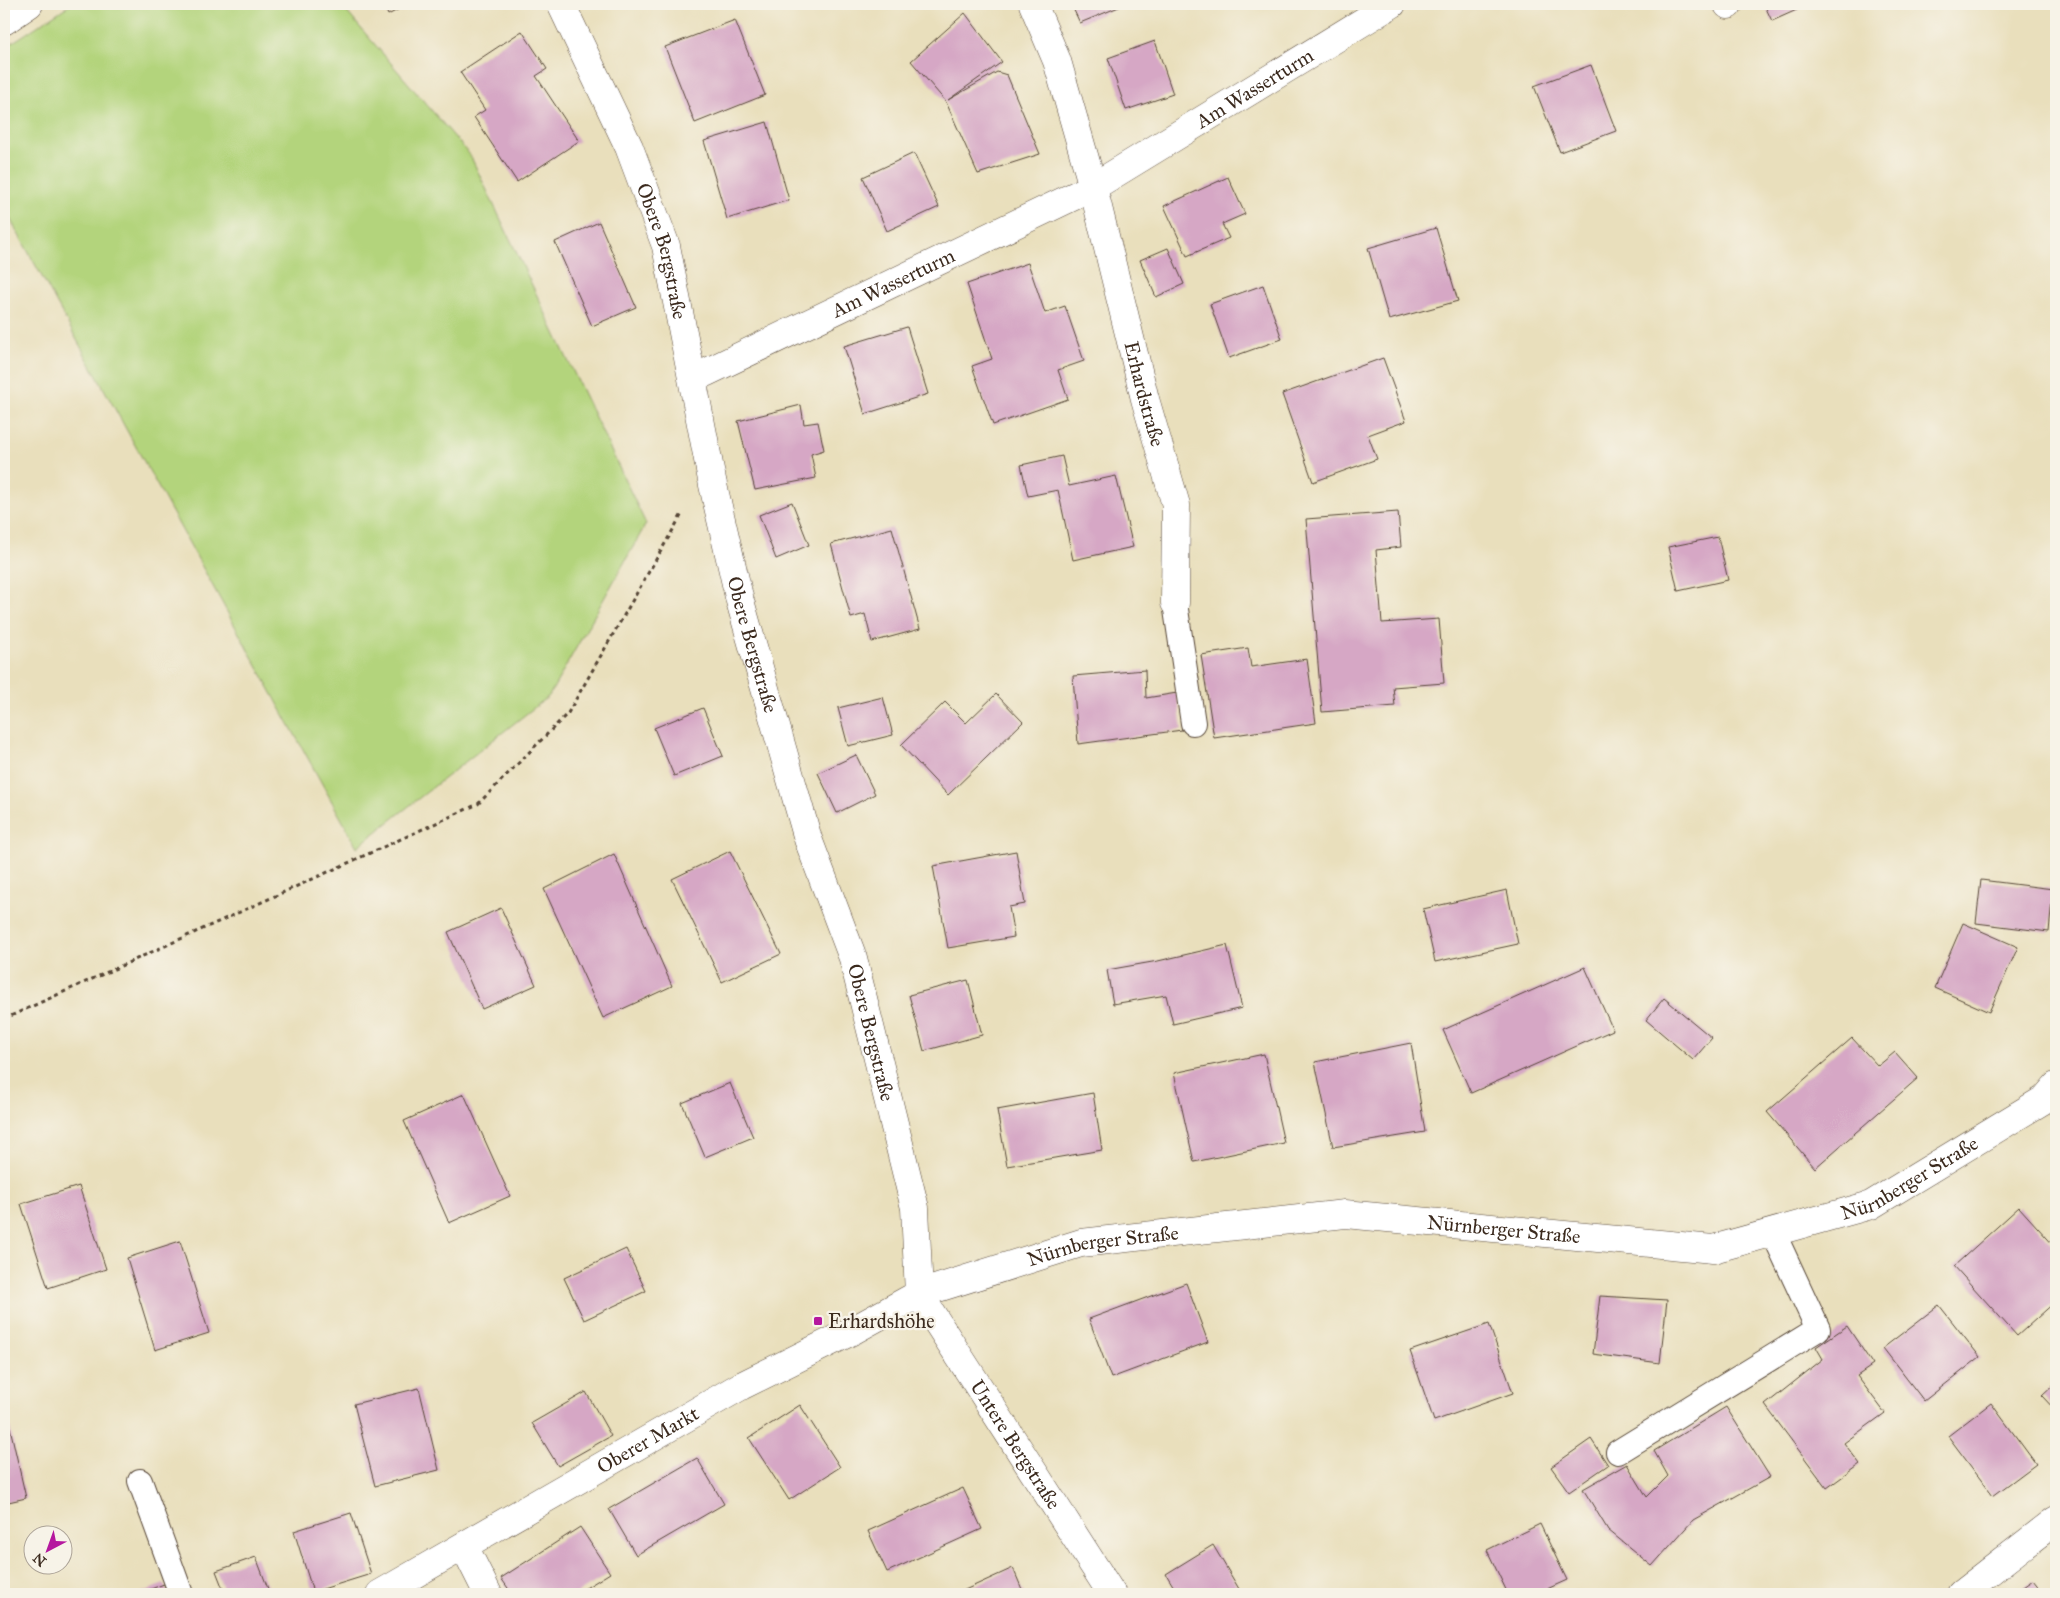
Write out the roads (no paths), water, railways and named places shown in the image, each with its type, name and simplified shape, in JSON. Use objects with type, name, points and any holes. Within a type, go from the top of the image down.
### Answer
[{"type":"street","points":[[4,21],[29,4]]},
{"type":"street","name":"Obere Bergstraße","points":[[561,4],[629,147],[666,246],[713,485],[740,601],[808,838],[852,958],[915,1208],[919,1294]]},
{"type":"street","points":[[1033,4],[1057,61],[1093,186]]},
{"type":"street","name":"Am Wasserturm","points":[[693,376],[706,373],[1093,186],[1392,4]]},
{"type":"street","name":"Erhardstraße","points":[[1093,186],[1145,398],[1176,504],[1174,603]]},
{"type":"street","name":"Nürnberger Straße","points":[[919,1294],[1081,1243],[1345,1214],[1713,1249],[1871,1205],[2045,1099],[2056,1086]]},
{"type":"street","name":"Oberer Markt","points":[[380,1594],[741,1386],[852,1331],[919,1294]]},
{"type":"street","name":"Untere Bergstraße","points":[[919,1294],[1112,1594]]},
{"type":"street","points":[[1961,1594],[2056,1520]]},
{"type":"street","points":[[464,1546],[488,1594]]},
{"type":"lane","points":[[1174,603],[1193,723]]},
{"type":"lane","points":[[1618,1452],[1818,1329],[1773,1232]]},
{"type":"lane","points":[[140,1481],[181,1594]]},
{"type":"place","name":"Erhardshöhe","points":[[818,1321]]}]
